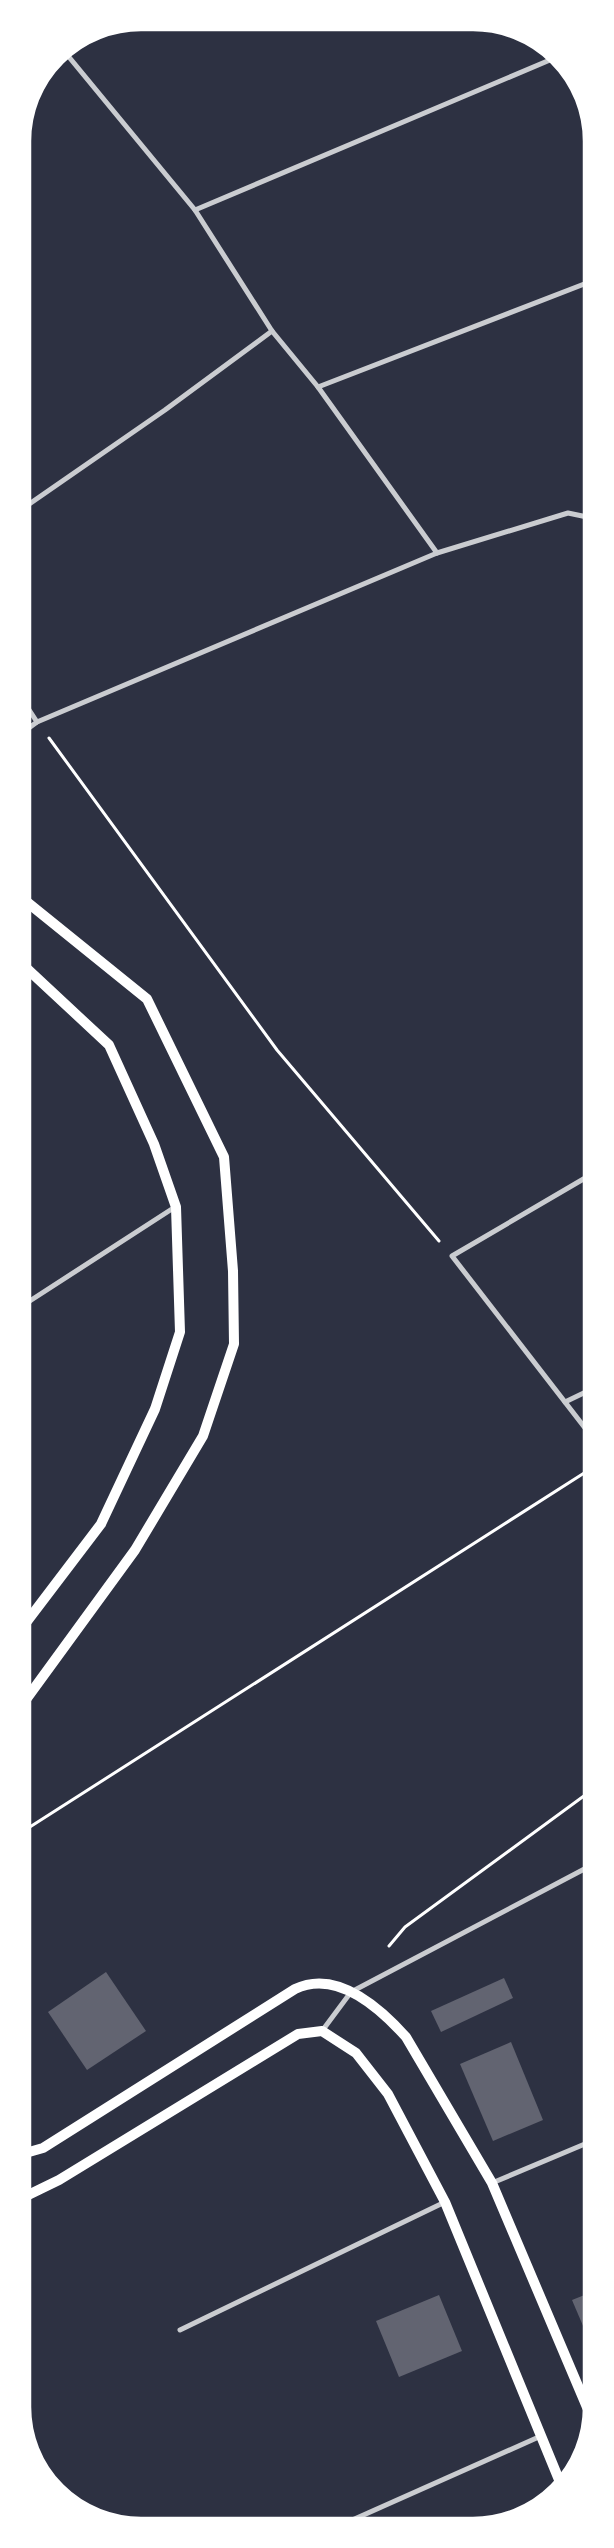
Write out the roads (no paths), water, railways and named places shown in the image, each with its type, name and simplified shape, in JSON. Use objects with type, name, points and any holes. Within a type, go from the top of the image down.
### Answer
[{"type":"main road","points":[[30,905],[146,999],[224,1157],[233,1271],[234,1344],[204,1436],[135,1550],[30,1694]]},
{"type":"main road","points":[[30,972],[109,1046],[154,1144],[176,1207],[180,1332],[155,1409],[101,1524],[30,1617]]},
{"type":"main road","points":[[30,2152],[43,2148],[296,1989],[320,1982],[332,1984],[351,1992],[388,2016],[406,2037],[492,2183],[584,2396]]},
{"type":"main road","points":[[30,2194],[59,2180],[298,2034],[322,2031],[356,2053],[388,2094],[445,2202],[558,2478]]},
{"type":"street","points":[[69,57],[195,210],[272,331],[318,387],[437,553]]},
{"type":"street","points":[[195,210],[549,60]]},
{"type":"street","points":[[318,387],[584,284]]},
{"type":"street","points":[[30,503],[165,410],[272,331]]},
{"type":"street","points":[[30,727],[37,722],[437,553],[568,513],[584,516]]},
{"type":"street","points":[[30,711],[37,722]]},
{"type":"street","points":[[584,1179],[452,1256],[584,1427]]},
{"type":"street","points":[[30,1301],[176,1207]]},
{"type":"street","points":[[565,1402],[584,1393]]},
{"type":"street","points":[[322,2031],[351,1992],[584,1870]]},
{"type":"street","points":[[492,2183],[584,2144]]},
{"type":"street","points":[[180,2330],[445,2202]]},
{"type":"street","points":[[357,2518],[540,2436]]}]
